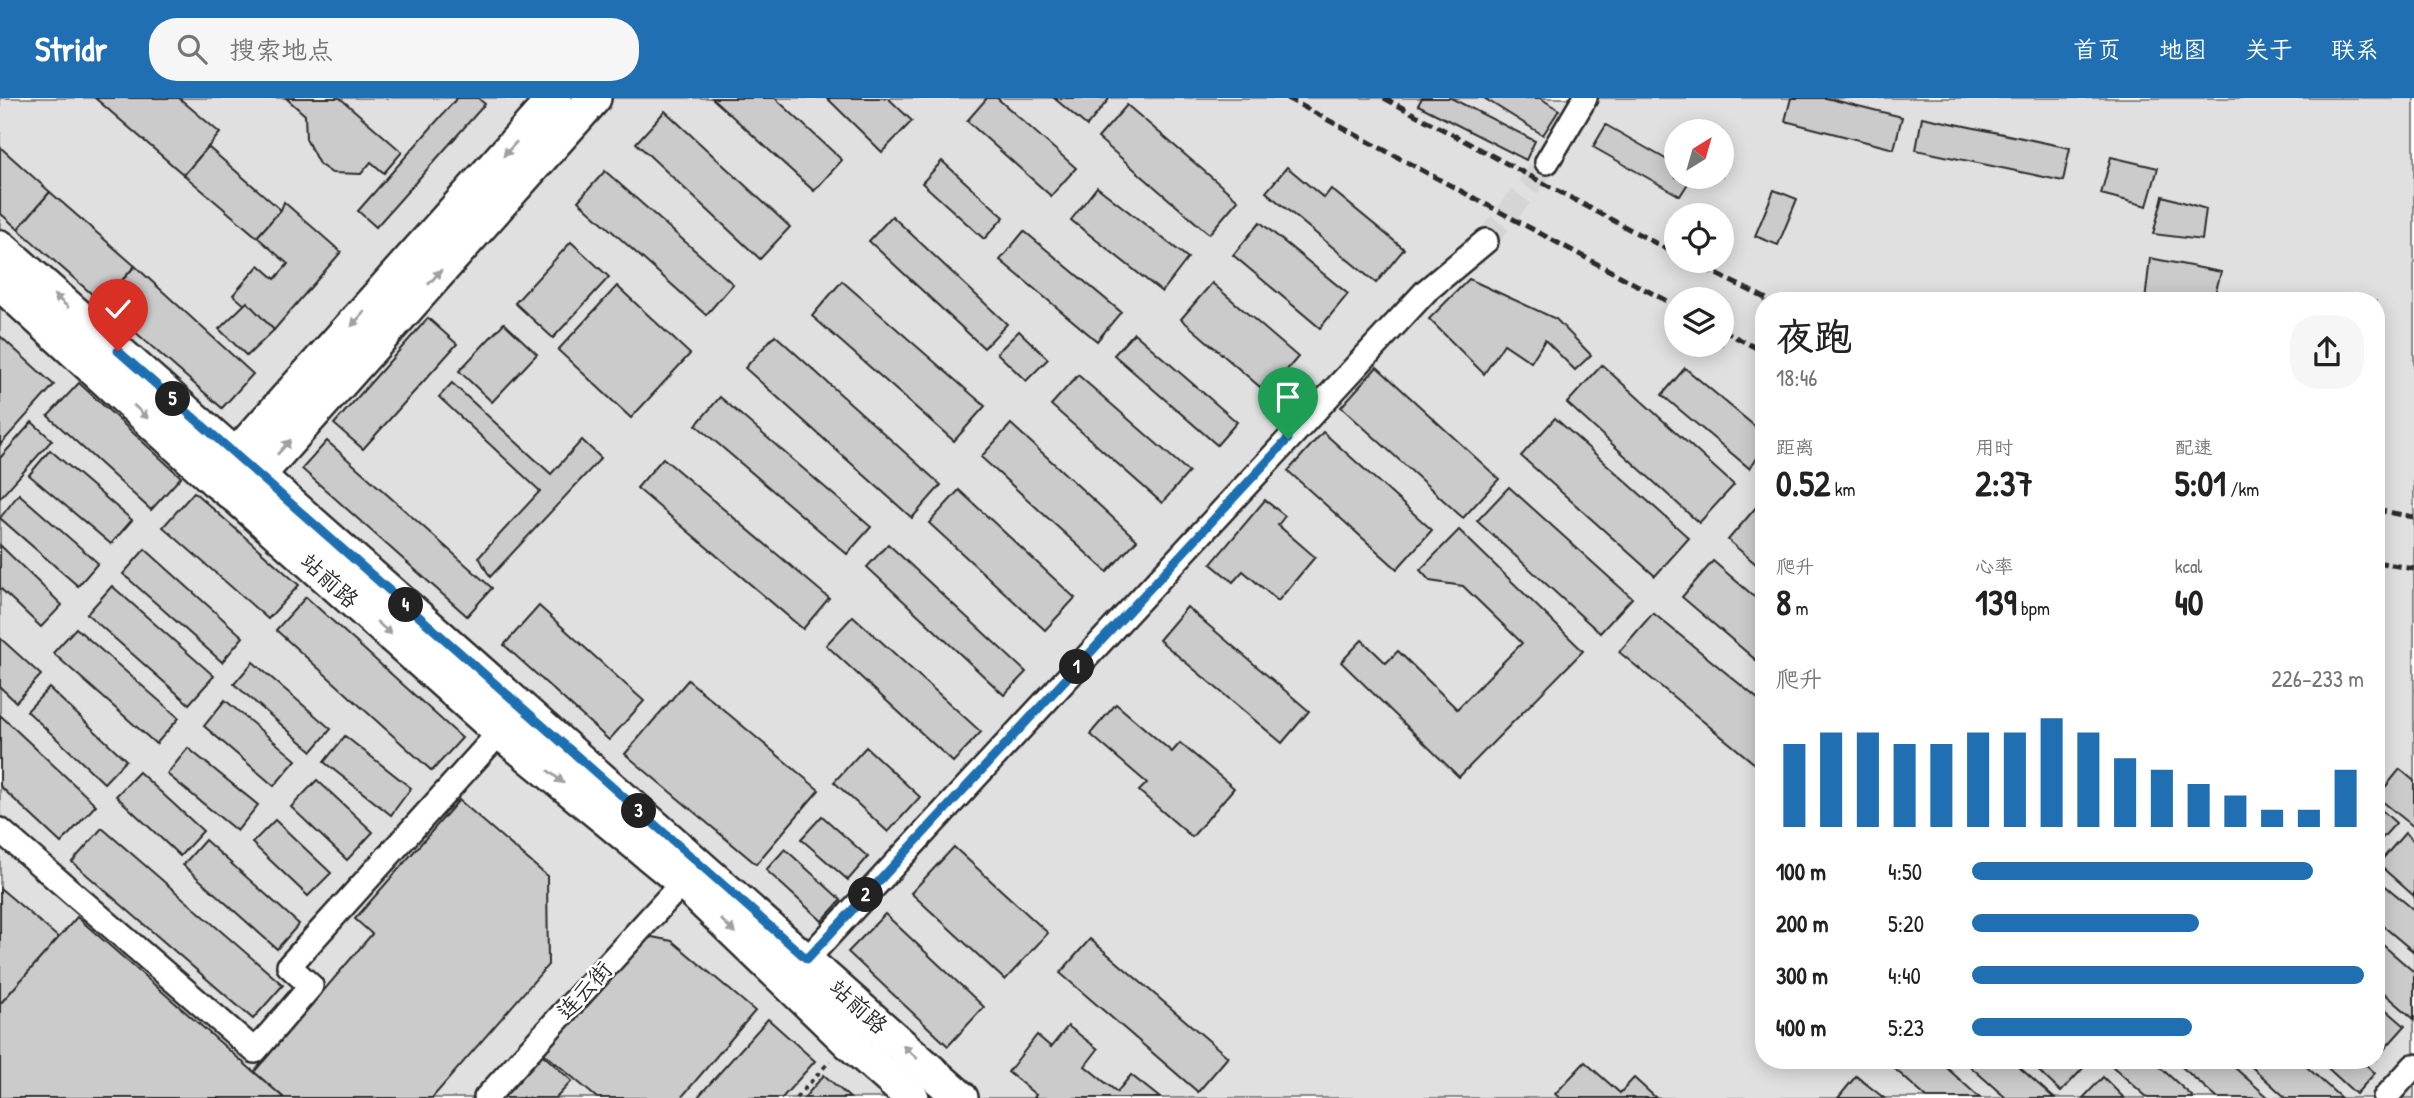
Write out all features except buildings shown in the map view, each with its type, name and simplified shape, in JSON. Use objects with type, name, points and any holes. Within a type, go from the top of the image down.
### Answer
[{"type":"main road","points":[[237,477],[555,98]]},
{"type":"main road","points":[[237,477],[594,98]]},
{"type":"main road","name":"站前路","points":[[0,247],[500,732],[683,882],[851,1044],[912,1098]]},
{"type":"main road","name":"站前路","points":[[0,283],[237,477],[807,959],[961,1098]]},
{"type":"street","points":[[1546,162],[1585,98]]},
{"type":"street","points":[[807,959],[1416,301],[1486,241]]},
{"type":"street","points":[[0,830],[255,1051],[311,986],[289,966],[500,732]]},
{"type":"street","name":"连云街","points":[[486,1098],[683,882]]},
{"type":"street","points":[[2385,1098],[2414,1066]]},
{"type":"path","points":[[796,1098],[824,1066],[851,1044]]},
{"type":"shaded area","points":[[0,98],[2414,98],[2414,1098],[0,1098]]},
{"type":"tunnel","points":[[1486,241],[1547,162]]},
{"type":"railway","points":[[1287,98],[1664,300]]},
{"type":"railway","points":[[1384,98],[1664,248]]},
{"type":"railway","points":[[1714,273],[1755,293]]},
{"type":"railway","points":[[1734,336],[1755,347]]},
{"type":"railway","points":[[2385,512],[2414,517]]},
{"type":"railway","points":[[2385,564],[2414,569]]},
{"type":"route","points":[[118,351],[807,959],[1288,439]]}]
